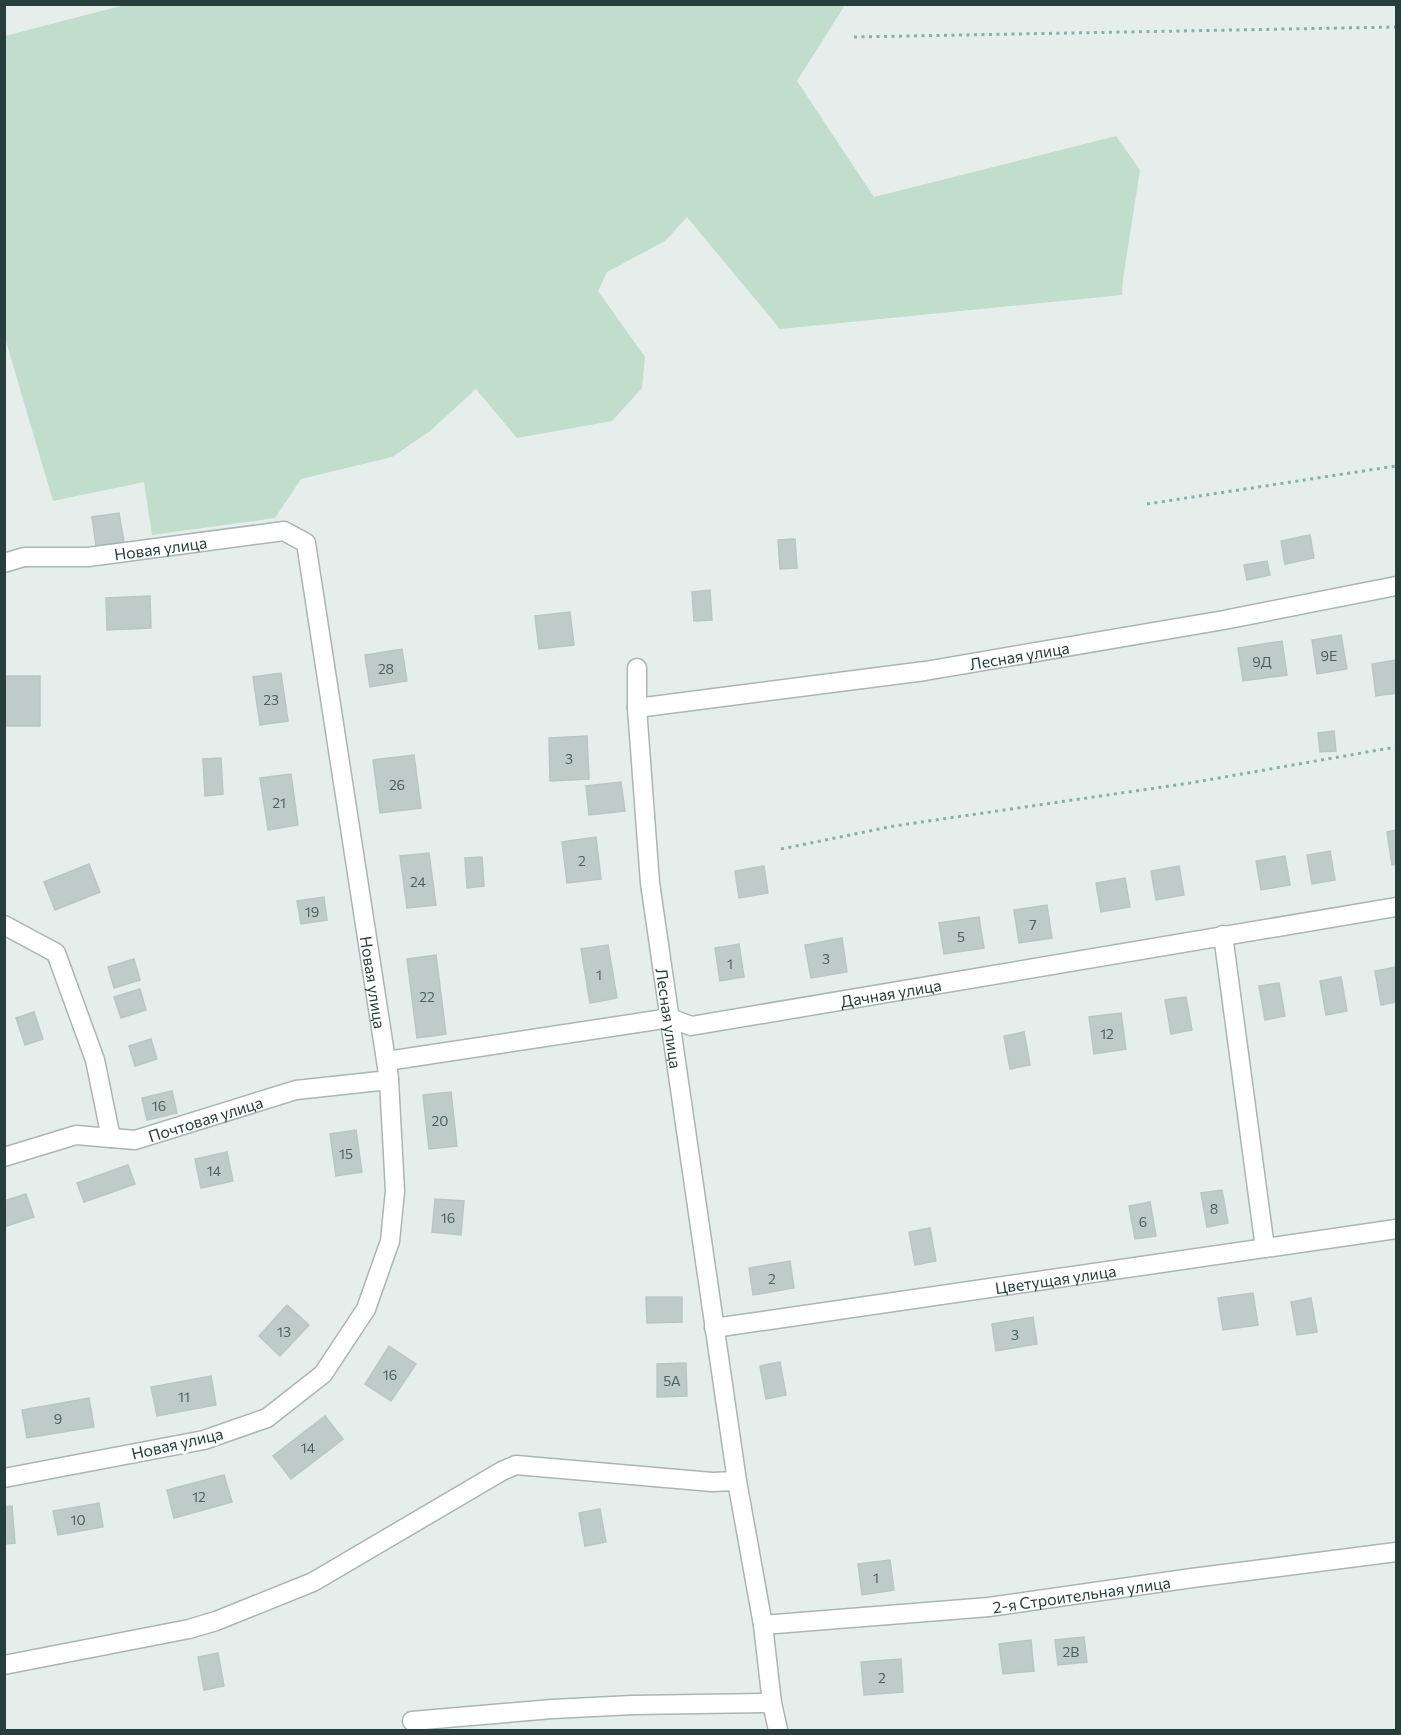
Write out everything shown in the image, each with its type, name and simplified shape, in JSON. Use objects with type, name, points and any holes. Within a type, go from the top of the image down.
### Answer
[{"type":"street","name":"Новая улица","points":[[4,563],[24,557],[88,557],[284,531],[306,543],[387,1061]]},
{"type":"street","name":"Лесная улица","points":[[637,708],[925,671],[1224,620],[1396,586]]},
{"type":"street","name":"Лесная улица","points":[[637,668],[637,708],[650,883],[737,1481],[763,1625],[772,1703],[778,1731]]},
{"type":"street","name":"Дачная улица","points":[[387,1061],[670,1018],[691,1026],[1396,907]]},
{"type":"street","points":[[4,925],[56,953],[95,1059],[111,1138]]},
{"type":"street","points":[[1223,935],[1265,1248]]},
{"type":"street","points":[[387,1061],[389,1080]]},
{"type":"street","name":"Новая улица","points":[[4,1478],[204,1440],[267,1418],[323,1374],[366,1309],[390,1241],[395,1191],[389,1080]]},
{"type":"street","name":"Почтовая улица","points":[[4,1157],[76,1135],[135,1140],[296,1090],[389,1080]]},
{"type":"street","name":"Цветущая улица","points":[[714,1328],[1396,1229]]},
{"type":"street","points":[[4,1665],[189,1629],[216,1621],[313,1582],[516,1465],[695,1481],[737,1481]]},
{"type":"street","name":"2-я Строительная улица","points":[[763,1625],[990,1607],[1396,1552]]},
{"type":"street","points":[[412,1721],[622,1705],[772,1703]]},
{"type":"path","points":[[854,37],[1396,27]]},
{"type":"path","points":[[1147,504],[1396,466]]},
{"type":"path","points":[[781,849],[894,826],[1190,783],[1396,747]]},
{"type":"green space","points":[[128,4],[845,5],[797,81],[874,197],[1116,136],[1140,170],[1122,295],[780,329],[687,217],[665,241],[607,272],[598,291],[645,357],[642,388],[612,421],[517,438],[476,389],[430,431],[392,457],[301,479],[275,518],[152,535],[144,482],[53,501],[5,338],[5,36]]},
{"type":"building","points":[[119,513],[124,542],[96,546],[92,517]]},
{"type":"building","points":[[1310,535],[1314,558],[1285,564],[1281,541]]},
{"type":"building","points":[[795,539],[797,568],[780,569],[778,540]]},
{"type":"building","points":[[1267,561],[1270,575],[1247,580],[1244,565]]},
{"type":"building","points":[[710,590],[712,620],[694,621],[692,592]]},
{"type":"building","points":[[150,596],[151,628],[107,630],[106,598]]},
{"type":"building","points":[[570,612],[574,645],[539,649],[535,616]]},
{"type":"building","points":[[1341,635],[1347,669],[1317,674],[1312,640]]},
{"type":"building","points":[[1282,641],[1287,675],[1243,681],[1238,648]]},
{"type":"building","points":[[402,649],[407,681],[370,687],[365,655]]},
{"type":"building","points":[[1396,660],[1396,693],[1376,696],[1372,664]]},
{"type":"building","points":[[281,673],[288,721],[260,725],[253,677]]},
{"type":"building","points":[[4,676],[40,676],[40,726],[4,726]]},
{"type":"building","points":[[1334,731],[1336,751],[1320,752],[1318,733]]},
{"type":"building","points":[[587,736],[589,779],[550,781],[549,738]]},
{"type":"building","points":[[414,755],[421,808],[380,813],[373,760]]},
{"type":"building","points":[[221,758],[223,794],[205,796],[203,759]]},
{"type":"building","points":[[291,774],[298,825],[268,830],[260,778]]},
{"type":"building","points":[[621,782],[625,811],[589,815],[586,786]]},
{"type":"building","points":[[1396,830],[1396,864],[1392,865],[1387,832]]},
{"type":"building","points":[[596,837],[601,879],[567,883],[562,842]]},
{"type":"building","points":[[1330,851],[1335,880],[1312,884],[1307,855]]},
{"type":"building","points":[[429,853],[436,905],[407,908],[400,856]]},
{"type":"building","points":[[1285,856],[1290,885],[1261,890],[1256,861]]},
{"type":"building","points":[[482,857],[484,886],[467,888],[465,858]]},
{"type":"building","points":[[89,864],[100,892],[55,910],[44,882]]},
{"type":"building","points":[[764,866],[768,893],[739,898],[735,871]]},
{"type":"building","points":[[1179,866],[1184,895],[1156,900],[1151,871]]},
{"type":"building","points":[[1125,878],[1130,907],[1101,912],[1096,883]]},
{"type":"building","points":[[324,897],[327,920],[301,924],[297,901]]},
{"type":"building","points":[[1047,905],[1052,938],[1019,943],[1014,910]]},
{"type":"building","points":[[979,917],[984,948],[944,954],[939,923]]},
{"type":"building","points":[[842,938],[847,972],[811,978],[805,945]]},
{"type":"building","points":[[739,944],[744,977],[720,981],[715,948]]},
{"type":"building","points":[[608,945],[617,998],[590,1003],[581,949]]},
{"type":"building","points":[[436,955],[446,1034],[417,1038],[407,959]]},
{"type":"building","points":[[134,959],[140,980],[114,988],[108,967]]},
{"type":"building","points":[[1396,967],[1396,1002],[1381,1005],[1375,971]]},
{"type":"building","points":[[1341,977],[1347,1011],[1326,1015],[1320,981]]},
{"type":"building","points":[[1279,983],[1285,1016],[1265,1020],[1259,986]]},
{"type":"building","points":[[140,989],[146,1010],[121,1018],[114,997]]},
{"type":"building","points":[[1186,997],[1192,1030],[1171,1034],[1165,1000]]},
{"type":"building","points":[[34,1012],[43,1039],[25,1045],[16,1018]]},
{"type":"building","points":[[1121,1013],[1126,1049],[1094,1054],[1089,1017]]},
{"type":"building","points":[[1024,1032],[1030,1065],[1010,1069],[1004,1036]]},
{"type":"building","points":[[151,1039],[157,1059],[135,1066],[129,1046]]},
{"type":"building","points":[[172,1091],[177,1113],[147,1120],[142,1098]]},
{"type":"building","points":[[451,1092],[457,1146],[429,1149],[423,1095]]},
{"type":"building","points":[[356,1130],[362,1172],[336,1176],[330,1134]]},
{"type":"building","points":[[227,1152],[233,1181],[201,1188],[195,1159]]},
{"type":"building","points":[[128,1165],[135,1184],[84,1202],[77,1183]]},
{"type":"building","points":[[1222,1190],[1228,1223],[1207,1227],[1201,1193]]},
{"type":"building","points":[[26,1194],[34,1217],[4,1227],[4,1201]]},
{"type":"building","points":[[435,1199],[464,1201],[461,1235],[432,1232]]},
{"type":"building","points":[[1150,1202],[1156,1236],[1135,1239],[1129,1206]]},
{"type":"building","points":[[930,1228],[936,1261],[915,1265],[909,1232]]},
{"type":"building","points":[[790,1261],[794,1288],[753,1295],[749,1268]]},
{"type":"building","points":[[1253,1293],[1258,1325],[1223,1330],[1218,1298]]},
{"type":"building","points":[[646,1297],[682,1297],[682,1322],[647,1323]]},
{"type":"building","points":[[1311,1298],[1317,1332],[1297,1335],[1291,1302]]},
{"type":"building","points":[[287,1305],[309,1325],[280,1356],[259,1336]]},
{"type":"building","points":[[1033,1317],[1037,1344],[996,1351],[992,1324]]},
{"type":"building","points":[[389,1346],[416,1364],[391,1401],[365,1384]]},
{"type":"building","points":[[780,1362],[786,1395],[766,1399],[760,1366]]},
{"type":"building","points":[[686,1363],[687,1396],[657,1397],[657,1364]]},
{"type":"building","points":[[211,1376],[216,1405],[157,1416],[151,1387]]},
{"type":"building","points":[[89,1398],[94,1427],[27,1438],[22,1410]]},
{"type":"building","points":[[325,1416],[343,1439],[291,1479],[273,1456]]},
{"type":"building","points":[[224,1475],[232,1502],[174,1518],[167,1490]]},
{"type":"building","points":[[99,1503],[103,1527],[58,1535],[53,1511]]},
{"type":"building","points":[[12,1506],[15,1543],[4,1544],[4,1507]]},
{"type":"building","points":[[600,1509],[606,1542],[585,1546],[579,1513]]},
{"type":"building","points":[[890,1560],[894,1590],[862,1595],[858,1564]]},
{"type":"building","points":[[1084,1637],[1087,1662],[1058,1665],[1055,1640]]},
{"type":"building","points":[[1031,1640],[1034,1671],[1003,1674],[999,1644]]},
{"type":"building","points":[[218,1653],[224,1686],[204,1690],[198,1657]]},
{"type":"building","points":[[901,1659],[903,1692],[864,1695],[861,1662]]}]
